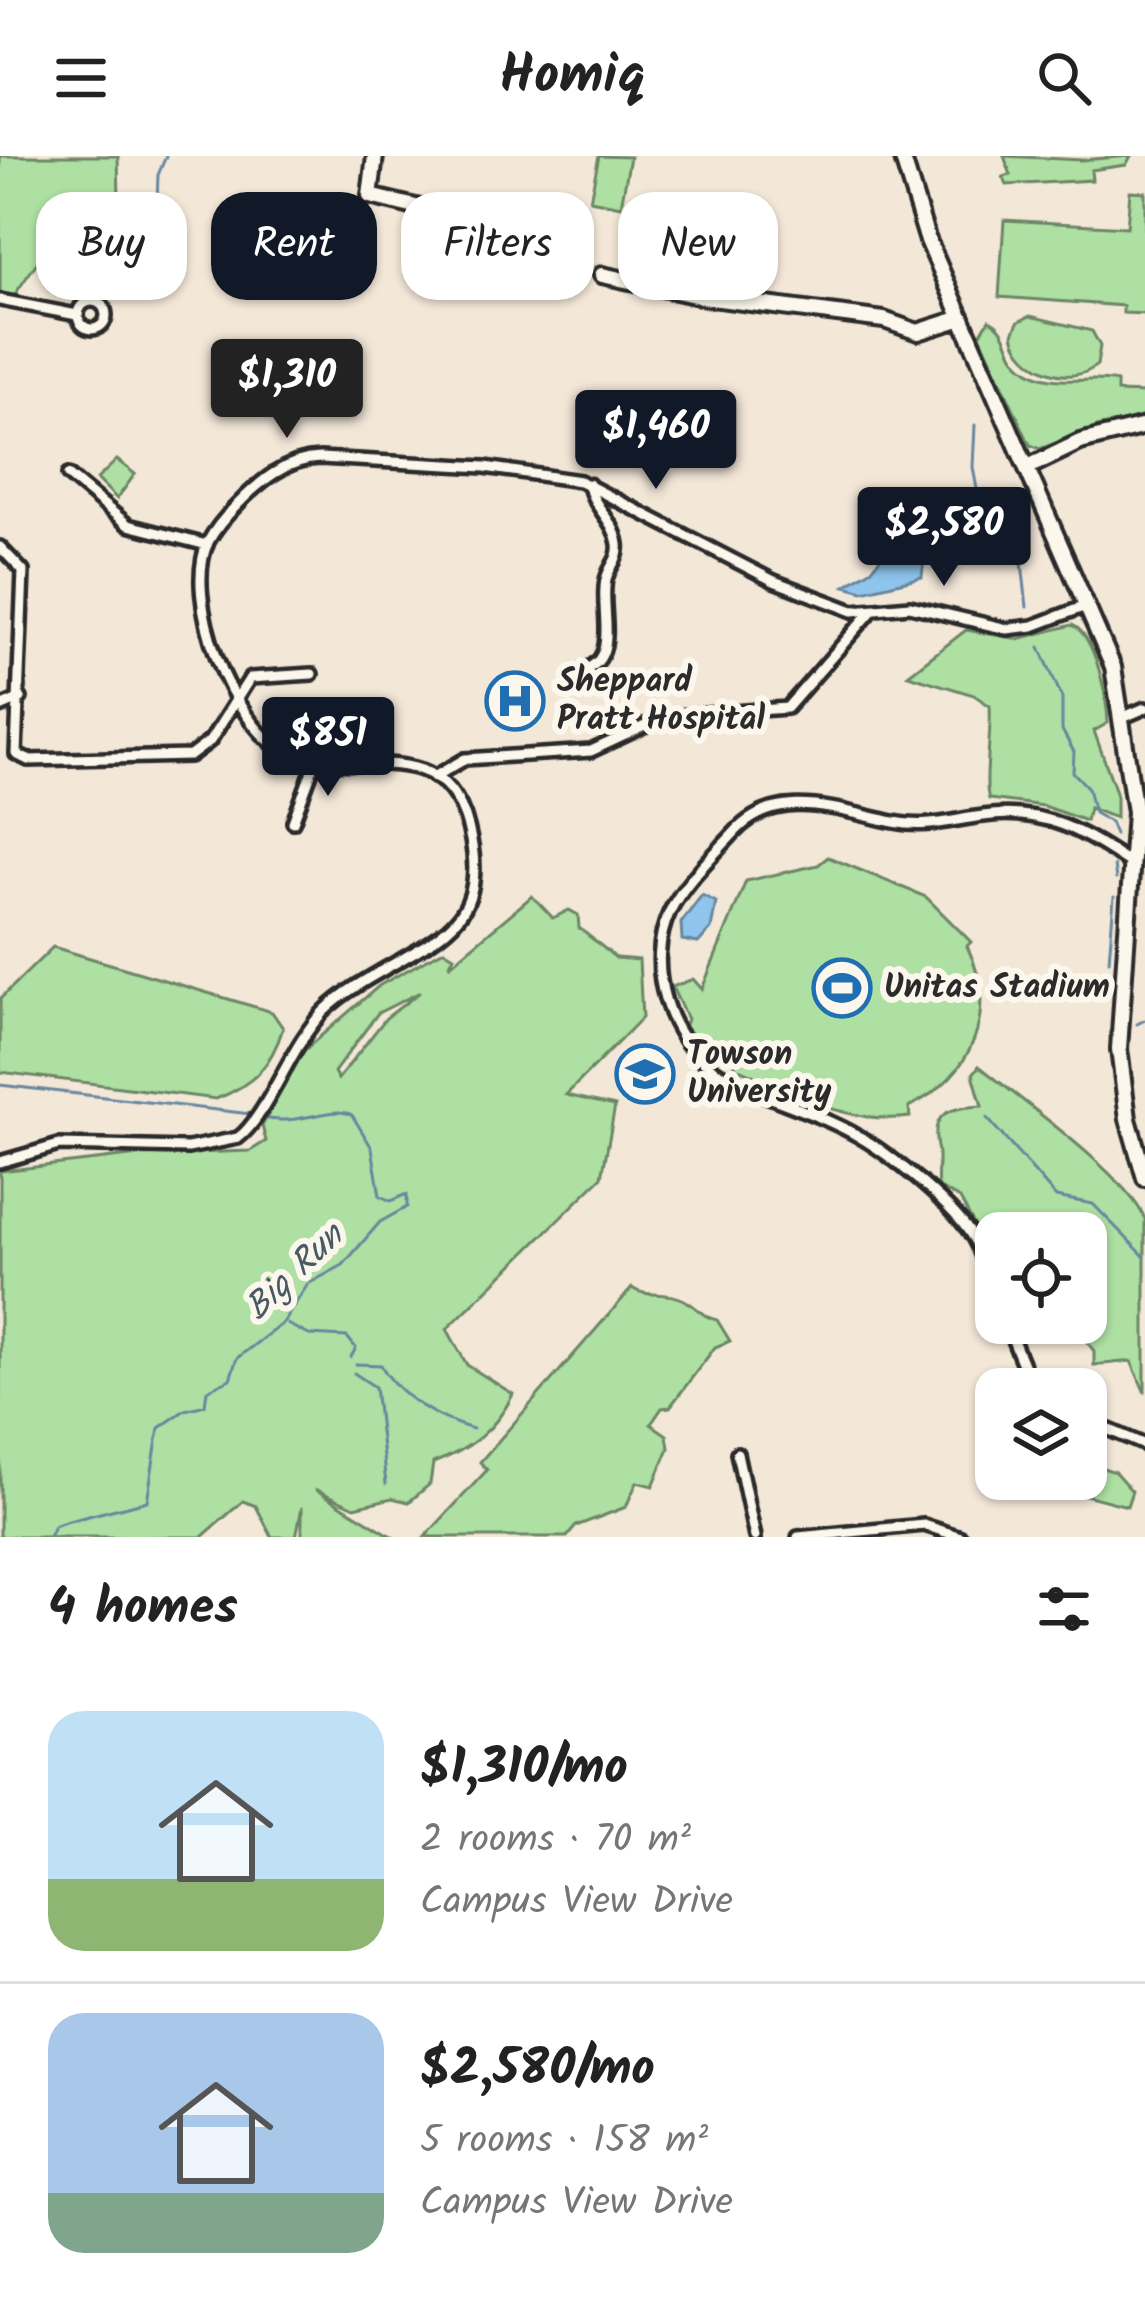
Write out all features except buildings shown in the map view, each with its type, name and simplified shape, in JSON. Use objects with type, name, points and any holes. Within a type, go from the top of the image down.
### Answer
[{"type":"street","points":[[375,156],[370,196],[401,203]]},
{"type":"street","points":[[902,156],[914,204],[1113,667],[1134,793],[1119,1049],[1128,1119],[1145,1178]]},
{"type":"street","points":[[602,275],[704,297],[884,320],[918,332],[962,318]]},
{"type":"street","points":[[0,299],[77,315]]},
{"type":"street","points":[[1028,466],[1080,442],[1145,427]]},
{"type":"street","points":[[0,1162],[66,1144],[208,1146],[238,1138],[295,1047],[326,1010],[372,972],[441,934],[465,907],[474,876],[468,825],[453,795],[434,777],[383,761],[316,760],[271,743],[233,697],[204,602],[207,545],[260,484],[311,458],[485,467],[589,484],[799,592],[870,613],[910,605],[1007,629],[1033,626],[1088,605]]},
{"type":"street","points":[[68,475],[128,524],[207,545]]},
{"type":"street","points":[[577,671],[593,666],[603,653],[606,580],[618,555],[616,536],[589,484]]},
{"type":"street","points":[[0,547],[22,572],[16,754],[28,760],[166,760],[201,749],[250,678],[312,674]]},
{"type":"street","points":[[434,777],[465,759],[591,751],[664,717],[787,708],[870,613]]},
{"type":"street","points":[[0,707],[21,698]]},
{"type":"street","points":[[1124,717],[1145,708]]},
{"type":"street","points":[[292,822],[316,760]]},
{"type":"street","points":[[975,1244],[970,1232],[855,1133],[728,1078],[694,1052],[673,1022],[663,986],[661,953],[668,916],[686,885],[740,826],[764,810],[786,804],[917,827],[984,815],[1048,817],[1133,865]]},
{"type":"street","points":[[1107,1429],[1145,1445]]},
{"type":"street","points":[[737,1453],[755,1537]]},
{"type":"street","points":[[798,1537],[923,1525],[961,1537]]},
{"type":"green space","points":[[0,156],[118,156],[119,192],[36,192],[36,264],[13,297],[0,293]]},
{"type":"green space","points":[[599,156],[630,157],[618,205],[594,201]]},
{"type":"green space","points":[[1004,156],[1082,160],[1131,156],[1126,165],[1091,170],[1092,180],[1007,185],[1003,177],[1011,175]]},
{"type":"green space","points":[[1130,191],[1145,192],[1145,314],[1123,313],[1123,306],[999,297],[1004,220],[1127,227]]},
{"type":"green space","points":[[1030,316],[1092,331],[1100,346],[1097,365],[1086,372],[1060,375],[1035,365],[1017,346],[1013,334],[1018,322]]},
{"type":"green space","points":[[989,320],[1001,329],[1017,360],[1033,373],[1056,380],[1117,382],[1117,392],[1145,393],[1145,418],[1100,426],[1040,449],[1030,445],[980,335]]},
{"type":"green space","points":[[117,460],[135,474],[117,499],[97,479]]},
{"type":"green space","points":[[1072,625],[1088,641],[1102,684],[1108,723],[1094,731],[1116,792],[1116,818],[1089,808],[1086,821],[1043,806],[989,799],[990,706],[974,695],[908,675],[966,630],[1018,639]]},
{"type":"green space","name":"Unitas Stadium","points":[[828,857],[926,897],[971,942],[967,946],[980,994],[974,1039],[950,1078],[909,1107],[910,1117],[863,1116],[819,1104],[734,1067],[739,1056],[732,1054],[733,1048],[726,1045],[721,1059],[684,1027],[687,1019],[672,987],[693,979],[702,989],[746,881],[818,865]]},
{"type":"green space","points":[[532,896],[553,918],[569,910],[578,915],[579,928],[616,958],[639,960],[642,1018],[566,1095],[615,1106],[602,1177],[447,1329],[467,1365],[513,1394],[498,1418],[470,1445],[433,1463],[430,1484],[409,1502],[392,1498],[355,1507],[315,1489],[393,1537],[302,1537],[302,1507],[296,1537],[272,1537],[256,1506],[243,1501],[202,1537],[0,1537],[0,1171],[139,1155],[250,1151],[266,1141],[262,1126],[301,1053],[380,985],[444,950],[454,956],[449,966]],"holes":[[[420,992],[386,1018],[338,1079],[334,1072],[378,1013]]]},
{"type":"green space","points":[[53,947],[272,1012],[283,1028],[278,1041],[259,1073],[216,1099],[0,1072],[0,999]]},
{"type":"green space","points":[[979,1066],[1095,1160],[1145,1219],[1145,1393],[1131,1361],[1094,1365],[1089,1344],[1107,1344],[1107,1212],[975,1212],[975,1226],[960,1199],[938,1187],[937,1126],[952,1110],[982,1106],[973,1074]]},
{"type":"green space","points":[[632,1288],[687,1302],[717,1320],[730,1341],[715,1347],[670,1407],[662,1408],[651,1424],[667,1435],[669,1448],[653,1486],[637,1482],[626,1507],[576,1526],[567,1537],[425,1537],[487,1470],[480,1462]]},
{"type":"green space","points":[[1107,1469],[1132,1491],[1127,1506],[1104,1500]]},
{"type":"water","points":[[891,544],[924,560],[922,577],[863,591],[845,586],[872,569]]},
{"type":"water","points":[[702,895],[716,902],[711,929],[698,943],[682,940],[681,923]]},
{"type":"waterway","points":[[157,192],[166,156]]},
{"type":"waterway","points":[[975,425],[973,467],[983,523],[1021,554],[1027,607]]},
{"type":"waterway","points":[[1040,647],[1062,698],[1062,730],[1074,752],[1073,772],[1088,788],[1094,813],[1110,822],[1115,834]]},
{"type":"waterway","points":[[1114,866],[1116,879]]},
{"type":"waterway","points":[[1109,961],[1114,897]]},
{"type":"waterway","points":[[1137,1024],[1145,1020]]},
{"type":"waterway","name":"Big Run","points":[[0,1085],[251,1114]]},
{"type":"waterway","name":"Big Run","points":[[49,1537],[54,1526],[147,1501],[159,1428],[185,1410],[205,1405],[207,1390],[230,1379],[237,1358],[283,1323],[308,1284],[343,1265],[380,1222],[407,1207],[407,1194],[391,1201],[380,1196],[372,1148],[352,1115],[260,1117]]},
{"type":"waterway","points":[[987,1118],[1056,1197],[1093,1204],[1145,1257]]},
{"type":"waterway","points":[[287,1324],[309,1335],[347,1337],[356,1348],[351,1357]]},
{"type":"waterway","points":[[356,1364],[381,1365],[420,1405],[473,1429]]},
{"type":"waterway","points":[[354,1373],[375,1387],[386,1484]]},
{"type":"tunnel","points":[[594,272],[602,275]]},
{"type":"place","name":"Sheppard Pratt Hospital","points":[[515,701]]},
{"type":"place","name":"Unitas Stadium","points":[[842,988]]},
{"type":"place","name":"Towson University","points":[[645,1074]]}]
